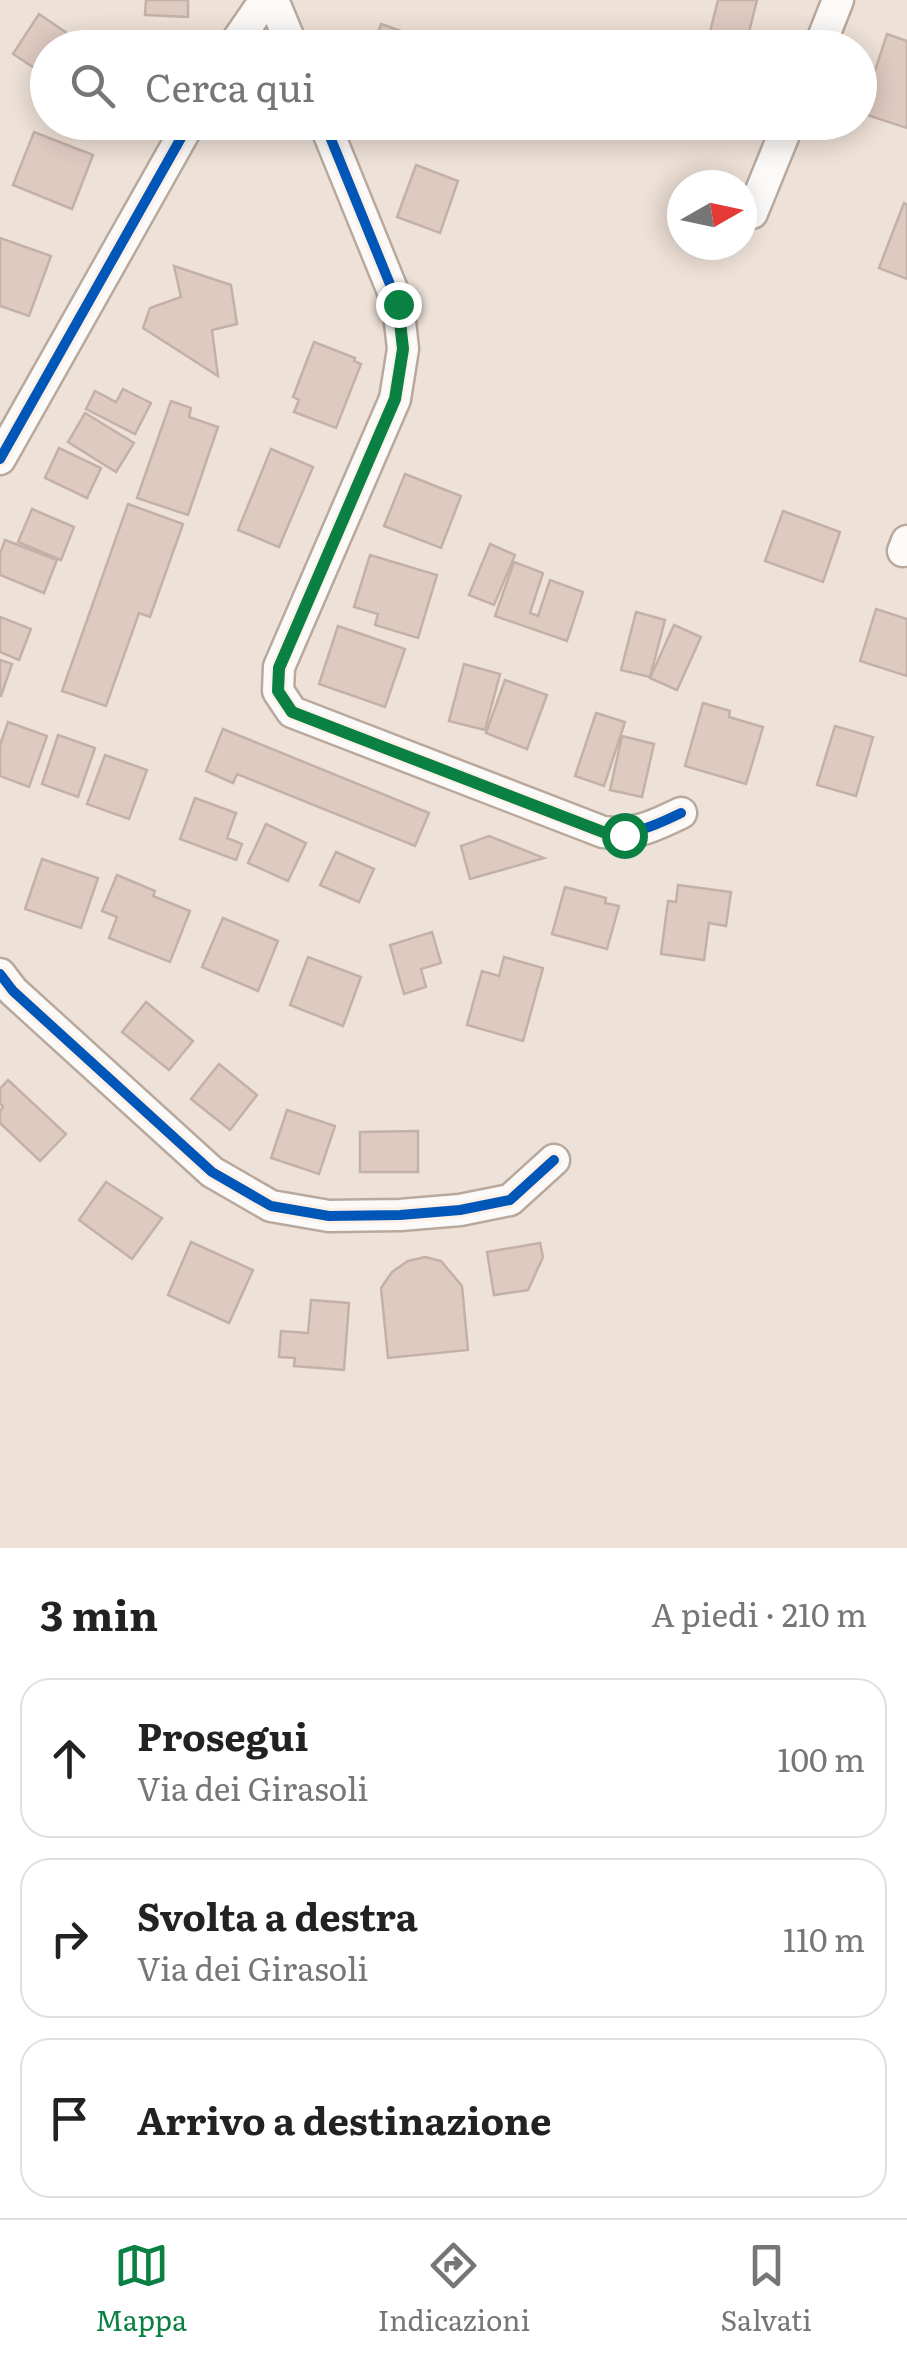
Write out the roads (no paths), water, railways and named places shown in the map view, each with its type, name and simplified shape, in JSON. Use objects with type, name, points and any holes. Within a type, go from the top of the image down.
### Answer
[{"type":"street","points":[[244,30],[265,0]]},
{"type":"street","points":[[273,0],[286,30]]},
{"type":"street","points":[[826,30],[838,0]]},
{"type":"street","points":[[0,459],[180,140]]},
{"type":"street","points":[[331,140],[398,304],[403,349],[395,399],[279,668],[278,691],[292,712],[603,832],[624,835],[644,831],[682,813]]},
{"type":"street","points":[[757,200],[781,140]]},
{"type":"street","points":[[0,974],[13,992],[212,1172],[271,1206],[329,1216],[460,1210],[510,1200],[554,1160]]}]
